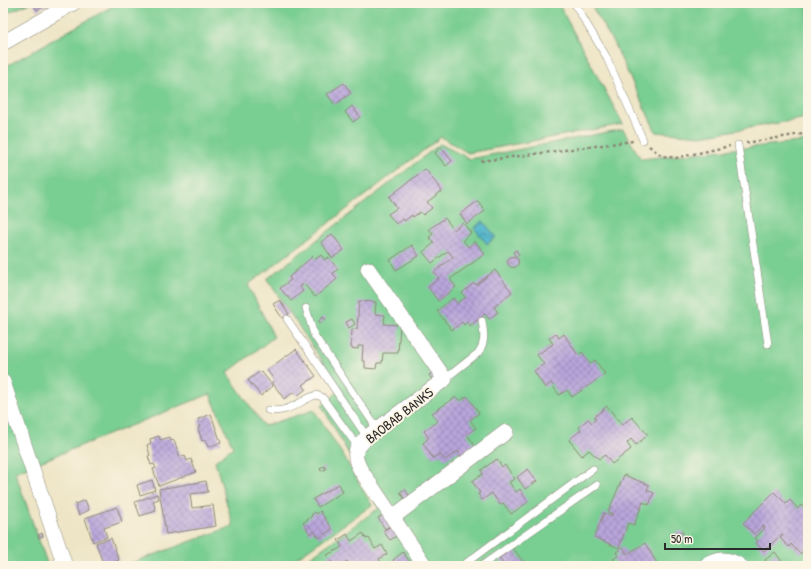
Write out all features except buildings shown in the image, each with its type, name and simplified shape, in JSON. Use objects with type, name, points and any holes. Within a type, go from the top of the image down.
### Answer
[{"type":"street","points":[[3,44],[73,3]]},
{"type":"street","name":"BAOBAB BANKS","points":[[368,269],[445,379],[368,438],[355,453],[356,459],[425,566]]},
{"type":"street","points":[[3,382],[65,566]]},
{"type":"street","points":[[392,517],[506,432]]},
{"type":"street","points":[[705,566],[722,559],[730,560],[740,566]]},
{"type":"lane","points":[[574,3],[606,56],[643,140]]},
{"type":"lane","points":[[738,145],[768,344]]},
{"type":"lane","points":[[306,308],[314,335],[368,438]]},
{"type":"lane","points":[[287,319],[368,438]]},
{"type":"lane","points":[[445,379],[478,353],[482,347],[485,336],[482,321]]},
{"type":"lane","points":[[268,410],[278,412],[316,395],[322,398],[368,438]]},
{"type":"lane","points":[[462,566],[593,469]]},
{"type":"lane","points":[[481,566],[597,485]]},
{"type":"green space","points":[[3,3],[30,3],[3,15]]},
{"type":"green space","points":[[118,3],[558,3],[623,124],[468,153],[441,137],[248,285],[274,337],[227,373],[264,426],[314,410],[372,505],[285,566],[123,566],[233,526],[215,461],[233,447],[210,394],[15,472],[48,566],[3,566],[3,68]]},
{"type":"green space","points":[[590,3],[808,3],[808,118],[701,136],[656,132],[615,46]]},
{"type":"green space","points":[[623,129],[641,159],[808,141],[808,566],[298,566],[379,508],[322,406],[341,389],[267,279],[440,144],[470,159]]},
{"type":"water","points":[[483,221],[496,237],[487,244],[474,228]]}]
